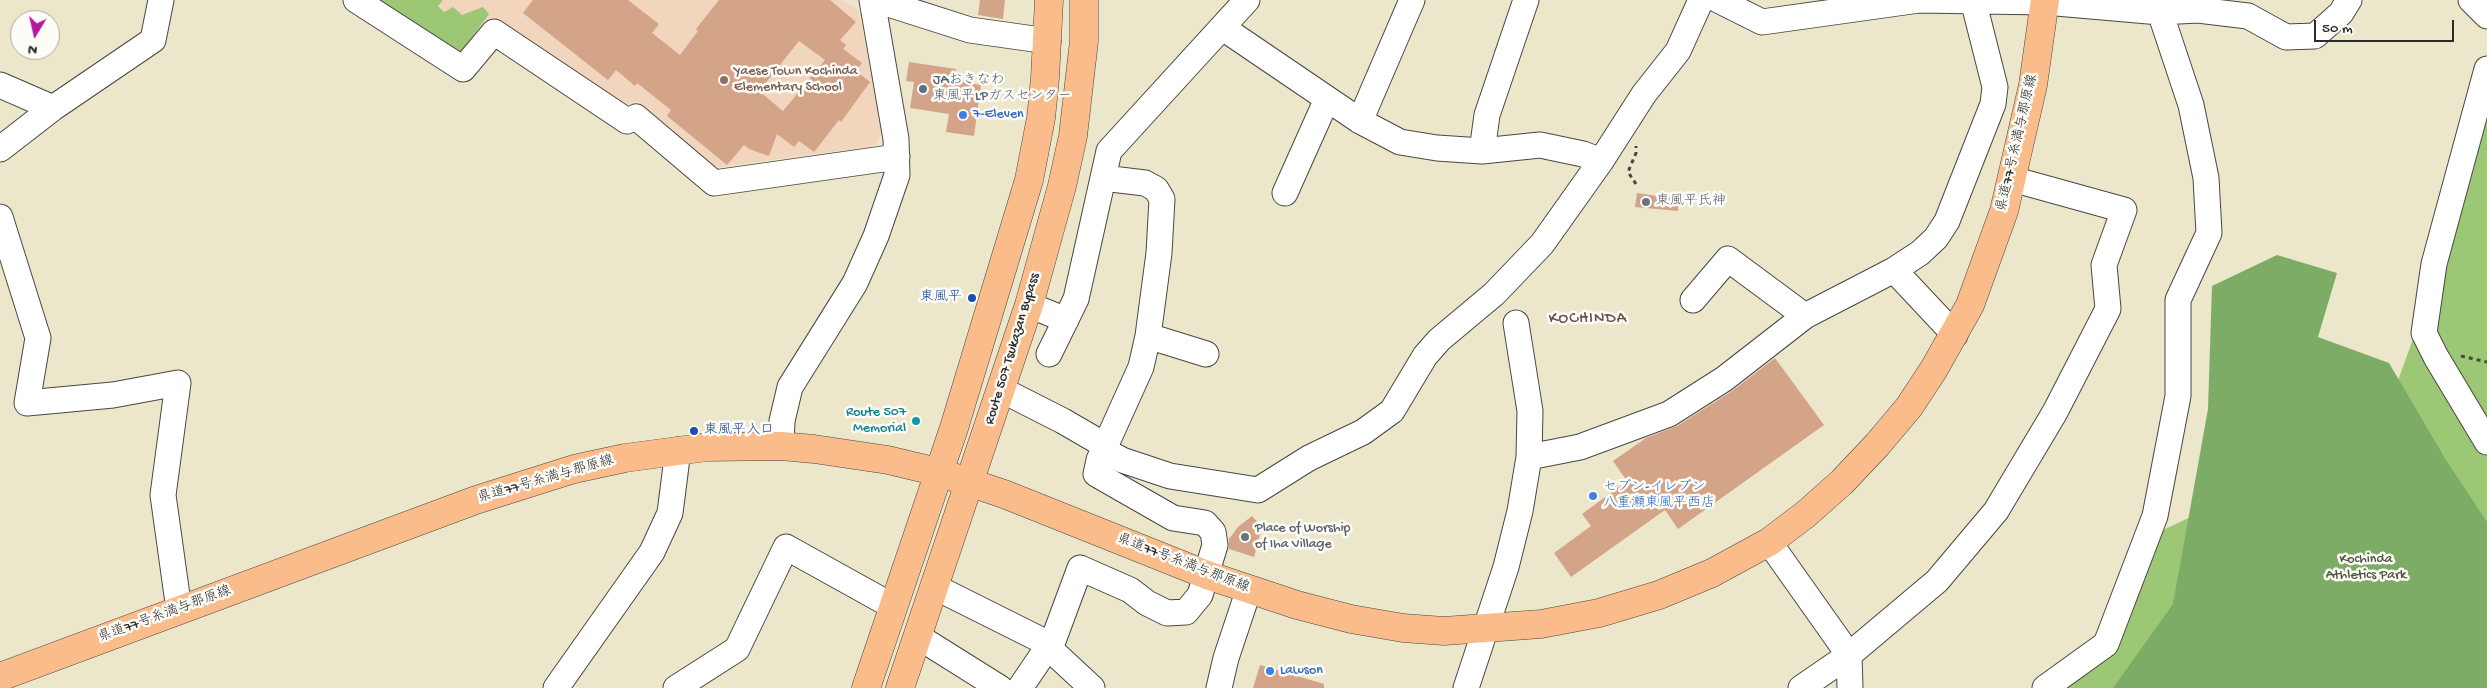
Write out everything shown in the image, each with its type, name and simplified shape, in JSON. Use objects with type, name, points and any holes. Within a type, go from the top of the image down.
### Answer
[{"type":"main road","points":[[866,688],[938,472],[1029,180],[1041,118],[1048,41],[1049,0]]},
{"type":"main road","name":"Route 507 Tsukazan Bypass","points":[[900,688],[1029,305],[1073,136],[1084,40],[1084,0]]},
{"type":"main road","name":"県道77号糸満与那原線","points":[[0,677],[492,494],[574,469],[625,458],[707,447],[782,446],[888,460],[938,472],[1206,575],[1297,605],[1368,622],[1403,628],[1444,631],[1541,624],[1599,613],[1659,595],[1712,573],[1769,542],[1842,482],[1909,407],[1955,335],[1982,275],[2012,180],[2033,85],[2045,1]]},
{"type":"street","points":[[0,149],[53,108],[153,40],[161,0]]},
{"type":"street","points":[[356,0],[462,69],[494,32],[626,121],[636,117],[714,183],[897,157]]},
{"type":"street","points":[[782,446],[782,421],[790,387],[855,284],[876,236],[897,175],[896,139],[872,0]]},
{"type":"street","points":[[876,0],[970,30],[1048,41]]},
{"type":"street","points":[[1050,354],[1076,299],[1109,152],[1247,0]]},
{"type":"street","points":[[1360,121],[1412,0]]},
{"type":"street","points":[[1482,150],[1488,115],[1526,0]]},
{"type":"street","points":[[1000,389],[1063,420],[1122,460],[1170,476],[1258,490],[1309,458],[1363,432],[1392,411],[1425,356],[1439,340],[1494,294],[1542,244],[1601,161],[1644,94],[1678,51],[1701,0]]},
{"type":"street","points":[[1718,0],[1762,22],[1919,0],[2045,1],[2160,12],[2198,10],[2248,16],[2286,37],[2315,36],[2341,13],[2349,0]]},
{"type":"street","points":[[2471,0],[2487,16]]},
{"type":"street","points":[[1529,456],[1580,447],[1669,414],[1724,379],[1805,316],[1894,270],[1930,243],[1947,221],[1993,104],[1996,87],[1973,1]]},
{"type":"street","points":[[2045,688],[2106,644],[2155,516],[2178,396],[2178,300],[2209,234],[2206,178],[2192,105],[2160,12]]},
{"type":"street","points":[[1223,28],[1360,121],[1400,142],[1437,148],[1482,150],[1540,145],[1584,154],[1601,161]]},
{"type":"street","points":[[2487,69],[2434,264],[2424,333],[2436,357],[2487,442]]},
{"type":"street","points":[[0,85],[53,108]]},
{"type":"street","points":[[1285,193],[1327,99]]},
{"type":"street","points":[[1020,688],[1041,657],[1050,648],[1080,568],[1130,590],[1147,603],[1167,613],[1176,614],[1186,612],[1200,595],[1215,545],[1213,532],[1205,523],[1173,518],[1096,474],[1099,460],[1140,367],[1148,336],[1159,253],[1162,199],[1156,189],[1145,183],[1103,178]]},
{"type":"street","points":[[1801,688],[1849,655],[1937,581],[1996,511],[2055,412],[2108,309],[2104,265],[2124,210],[2012,180]]},
{"type":"street","points":[[0,217],[38,338],[27,403],[113,395],[178,383],[163,495],[178,610]]},
{"type":"street","points":[[1693,300],[1728,259],[1805,316]]},
{"type":"street","points":[[1894,270],[1955,335]]},
{"type":"street","points":[[1029,305],[1066,320]]},
{"type":"street","points":[[1466,688],[1486,629],[1518,521],[1529,456],[1530,411],[1516,323]]},
{"type":"street","points":[[1148,336],[1206,354]]},
{"type":"street","points":[[556,688],[652,552],[670,513],[678,450]]},
{"type":"street","points":[[1769,542],[1849,655],[1850,688]]},
{"type":"street","points":[[676,688],[737,649],[786,547],[894,607]]},
{"type":"street","points":[[935,586],[1041,640],[1092,688]]},
{"type":"street","points":[[1219,688],[1226,658],[1249,589]]},
{"type":"street","points":[[917,636],[1000,688]]},
{"type":"shaded area","name":"Yaese Town Kochinda Elementary School","points":[[368,0],[842,0],[858,10],[882,133],[874,146],[719,167],[713,165],[637,101],[616,107],[491,22],[462,59]]},
{"type":"green space","points":[[375,0],[443,0],[438,6],[444,12],[453,7],[462,15],[483,7],[489,14],[461,52]]},
{"type":"green space","name":"Kochinda Athletics Park","points":[[2487,104],[2487,688],[2061,688],[2113,639],[2144,539],[2381,427],[2428,298]]},
{"type":"green space","name":"Kochinda Athletics Park","points":[[2277,255],[2337,273],[2318,337],[2389,363],[2446,460],[2487,522],[2487,688],[2113,688],[2173,604],[2208,409],[2212,286]]},
{"type":"building","name":"Yaese Town Kochinda Elementary School","points":[[533,0],[628,0],[659,24],[652,33],[680,55],[698,31],[696,29],[719,0],[830,0],[856,22],[840,40],[846,45],[843,49],[862,63],[856,71],[870,82],[841,122],[839,120],[814,152],[799,141],[794,147],[777,134],[769,156],[749,149],[744,145],[727,165],[667,116],[671,110],[637,83],[635,86],[616,70],[608,80],[523,13]],"holes":[[[799,41],[825,60],[783,111],[759,91]]]},
{"type":"building","points":[[980,0],[1005,0],[1003,19],[978,15]]},
{"type":"building","points":[[909,62],[956,69],[955,81],[981,85],[974,136],[946,132],[949,114],[910,108],[914,82],[906,81]]},
{"type":"building","points":[[1637,193],[1679,199],[1678,211],[1635,207]]},
{"type":"building","points":[[1775,358],[1824,425],[1678,529],[1665,510],[1571,577],[1554,553],[1591,526],[1582,514],[1627,481],[1613,461],[1646,438],[1677,426],[1732,391]]},
{"type":"building","name":"Place of Worship of Iha Village","points":[[1252,516],[1262,527],[1254,557],[1229,549],[1229,539],[1238,527]]},
{"type":"building","name":"Lawson","points":[[1260,665],[1324,684],[1324,688],[1253,688]]},
{"type":"place","name":"Yaese Town Kochinda Elementary School","points":[[724,80]]},
{"type":"place","name":"JAおきなわ 東風平LPガスセンター","points":[[923,89]]},
{"type":"place","name":"7-Eleven","points":[[963,115]]},
{"type":"place","name":"東風平氏神","points":[[1646,202]]},
{"type":"place","name":"東風平","points":[[972,298]]},
{"type":"place","name":"Route 507 Memorial","points":[[916,421]]},
{"type":"place","name":"東風平入口","points":[[694,431]]},
{"type":"place","name":"セブン-イレブン 八重瀬東風平西店","points":[[1593,496]]},
{"type":"place","name":"Place of Worship of Iha Village","points":[[1245,537]]},
{"type":"place","name":"Lawson","points":[[1270,671]]},
{"type":"district","name":"KOCHINDA","points":[[1588,320]]}]
